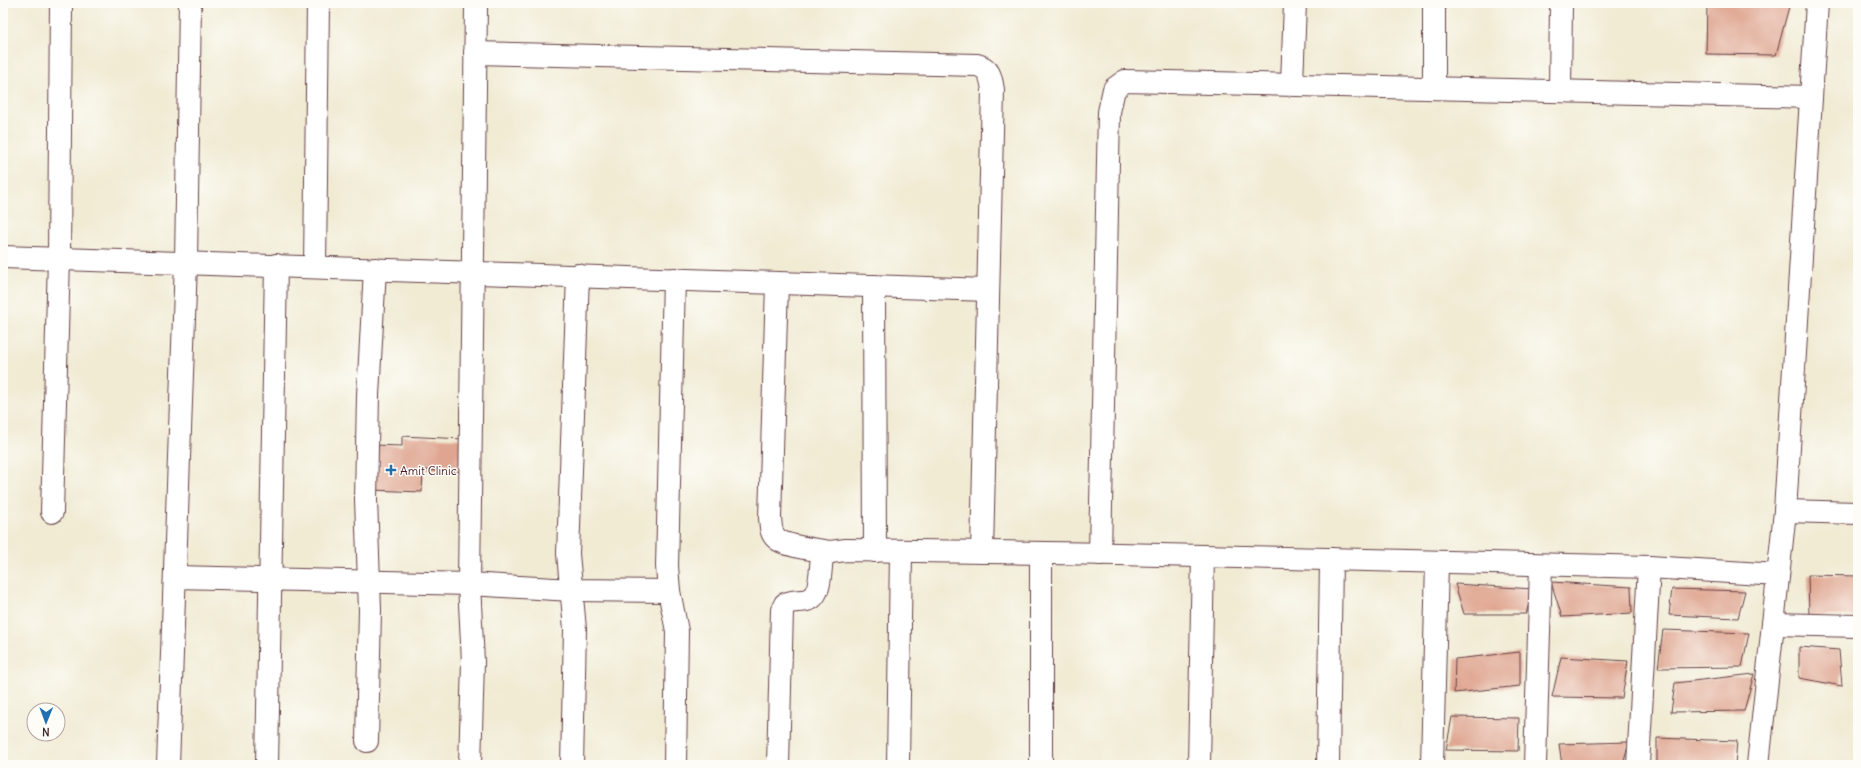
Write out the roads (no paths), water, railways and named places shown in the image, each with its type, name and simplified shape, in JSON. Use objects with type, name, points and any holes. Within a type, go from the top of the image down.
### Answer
[{"type":"street","points":[[52,512],[59,258],[61,3]]},
{"type":"street","points":[[168,765],[186,262],[190,3]]},
{"type":"street","points":[[315,266],[318,3]]},
{"type":"street","points":[[1292,84],[1295,3]]},
{"type":"street","points":[[1434,3],[1434,87]]},
{"type":"street","points":[[1560,91],[1561,3]]},
{"type":"street","points":[[1758,765],[1785,511],[1817,3]]},
{"type":"street","points":[[470,765],[473,662],[469,584],[476,5]]},
{"type":"street","points":[[475,53],[970,64],[983,66],[991,77],[993,90],[982,552]]},
{"type":"street","points":[[1100,554],[1109,112],[1114,89],[1125,81],[1138,80],[1811,97]]},
{"type":"street","points":[[3,257],[375,268],[988,290]]},
{"type":"street","points":[[267,765],[276,265]]},
{"type":"street","points":[[367,741],[369,582],[366,499],[368,395],[375,268]]},
{"type":"street","points":[[572,765],[575,629],[568,554],[578,275]]},
{"type":"street","points":[[674,279],[667,566],[669,591],[677,631],[675,765]]},
{"type":"street","points":[[777,283],[771,531],[776,539],[785,543],[830,552],[982,552],[1331,559],[1650,567],[1778,575]]},
{"type":"street","points":[[874,286],[875,551]]},
{"type":"street","points":[[1785,511],[1858,513]]},
{"type":"street","points":[[898,765],[901,551]]},
{"type":"street","points":[[778,765],[782,610],[785,604],[789,602],[808,600],[814,596],[818,590],[822,557],[830,552]]},
{"type":"street","points":[[1041,553],[1041,765]]},
{"type":"street","points":[[1199,765],[1203,556]]},
{"type":"street","points":[[1328,765],[1331,559]]},
{"type":"street","points":[[1432,765],[1437,562]]},
{"type":"street","points":[[1534,765],[1542,565]]},
{"type":"street","points":[[1638,765],[1650,567]]},
{"type":"street","points":[[175,577],[469,584],[572,590],[669,591]]},
{"type":"street","points":[[1773,624],[1858,626]]},
{"type":"place","name":"Amit Clinic","points":[[391,470]]}]
